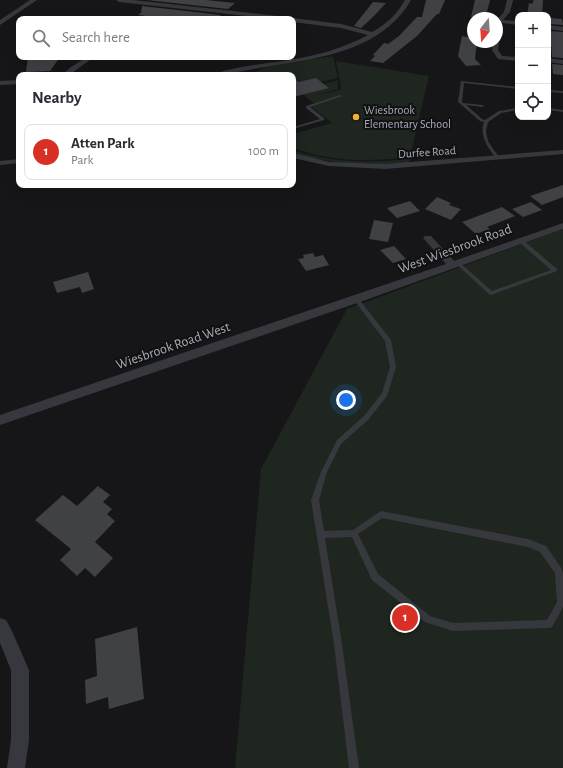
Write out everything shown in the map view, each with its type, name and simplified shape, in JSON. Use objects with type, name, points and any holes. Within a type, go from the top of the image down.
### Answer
[{"type":"street","points":[[0,23],[8,16],[34,0]]},
{"type":"street","points":[[119,0],[260,16]]},
{"type":"street","points":[[229,72],[324,55],[374,34],[396,17],[408,0]]},
{"type":"street","points":[[503,16],[507,12],[510,0]]},
{"type":"street","points":[[296,20],[336,25],[374,34]]},
{"type":"street","points":[[503,21],[515,23]]},
{"type":"street","points":[[551,27],[563,29]]},
{"type":"street","points":[[496,48],[500,58],[515,59]]},
{"type":"street","points":[[68,72],[87,60]]},
{"type":"street","points":[[551,60],[563,62]]},
{"type":"street","points":[[0,83],[16,82]]},
{"type":"street","name":"Durfee Road","points":[[296,156],[308,160],[372,167],[563,152]]},
{"type":"street","points":[[0,163],[16,161]]},
{"type":"street","name":"West Wiesbrook Road","points":[[356,299],[563,226]]},
{"type":"street","points":[[428,238],[454,264]]},
{"type":"street","name":"Wiesbrook Road West","points":[[0,420],[356,299]]},
{"type":"street","points":[[0,626],[20,670],[20,740],[16,768]]},
{"type":"lane","points":[[486,121],[481,120],[460,102],[462,82],[515,88]]},
{"type":"lane","points":[[551,91],[563,92]]},
{"type":"lane","points":[[296,127],[323,119],[307,107],[341,96]]},
{"type":"lane","points":[[462,104],[482,106]]},
{"type":"lane","points":[[551,109],[563,111]]},
{"type":"lane","points":[[498,158],[491,150],[483,129],[486,121],[500,112],[515,110]]},
{"type":"lane","points":[[454,264],[491,293],[555,270],[521,241]]},
{"type":"lane","points":[[354,768],[338,644],[314,500],[324,472],[339,442],[366,418],[385,394],[393,367],[388,340],[356,299]]},
{"type":"lane","points":[[320,535],[354,533],[381,514],[528,543],[543,549],[559,572],[561,603],[549,624],[454,627],[441,623],[428,618],[375,577],[354,533]]},
{"type":"shaded area","points":[[333,56],[338,78],[320,82],[304,82],[296,79],[296,72],[255,72],[266,67]]},
{"type":"shaded area","name":"Wiesbrook Elementary School","points":[[336,61],[429,76],[410,157],[380,160],[351,160],[322,156],[296,149],[296,133],[332,123],[310,106],[315,104],[297,90],[329,88],[324,84],[338,80],[338,89],[318,95],[340,90],[341,87]]},
{"type":"shaded area","points":[[296,151],[336,160],[380,161],[410,159],[409,163],[351,164],[296,154]]},
{"type":"shaded area","points":[[563,229],[563,768],[235,768],[261,469],[347,309]]},
{"type":"building","points":[[147,0],[206,0],[235,3],[228,9]]},
{"type":"building","points":[[426,0],[445,0],[439,14],[437,14],[417,36],[383,63],[370,61],[375,56],[373,55],[384,43],[388,44],[399,36],[417,17],[422,17]]},
{"type":"building","points":[[475,0],[490,0],[487,12],[472,12]]},
{"type":"building","points":[[534,0],[543,0],[542,12],[528,12],[529,3],[532,4]]},
{"type":"building","points":[[373,2],[386,3],[361,28],[354,26]]},
{"type":"building","points":[[142,6],[221,15],[138,15],[141,13]]},
{"type":"building","points":[[551,18],[562,19],[563,25],[551,24]]},
{"type":"building","points":[[551,31],[563,32],[563,58],[552,57]]},
{"type":"building","points":[[462,36],[467,37],[467,48],[476,48],[475,59],[481,65],[466,66],[458,56]]},
{"type":"building","points":[[28,60],[58,60],[50,71],[26,72]]},
{"type":"building","points":[[552,64],[563,65],[563,75],[553,74]]},
{"type":"building","name":"Wiesbrook Elementary School","points":[[316,78],[329,88],[296,96],[296,80],[299,82]]},
{"type":"building","points":[[563,185],[563,197],[542,205],[530,196]]},
{"type":"building","points":[[437,197],[451,203],[449,205],[461,209],[451,220],[425,209]]},
{"type":"building","points":[[410,201],[420,211],[397,218],[387,208]]},
{"type":"building","points":[[531,202],[542,210],[523,217],[512,209]]},
{"type":"building","points":[[502,207],[515,216],[487,227],[490,229],[476,234],[462,222]]},
{"type":"building","points":[[374,220],[393,223],[388,242],[369,239]]},
{"type":"building","points":[[394,246],[406,259],[393,263],[380,250]]},
{"type":"building","points":[[313,253],[315,257],[323,255],[329,265],[306,271],[298,259],[304,258],[303,255]]},
{"type":"building","points":[[88,272],[94,289],[82,293],[80,287],[57,293],[53,282]]},
{"type":"building","points":[[98,486],[110,495],[103,502],[112,509],[107,514],[115,521],[95,542],[113,558],[95,577],[85,568],[77,576],[60,560],[71,549],[35,520],[63,495],[77,506]]},
{"type":"building","points":[[137,627],[144,699],[109,709],[108,697],[86,704],[85,680],[97,676],[95,639]]},
{"type":"place","name":"Wiesbrook Elementary School","points":[[356,117]]},
{"type":"place","name":"Atten Park","points":[[405,618]]}]
